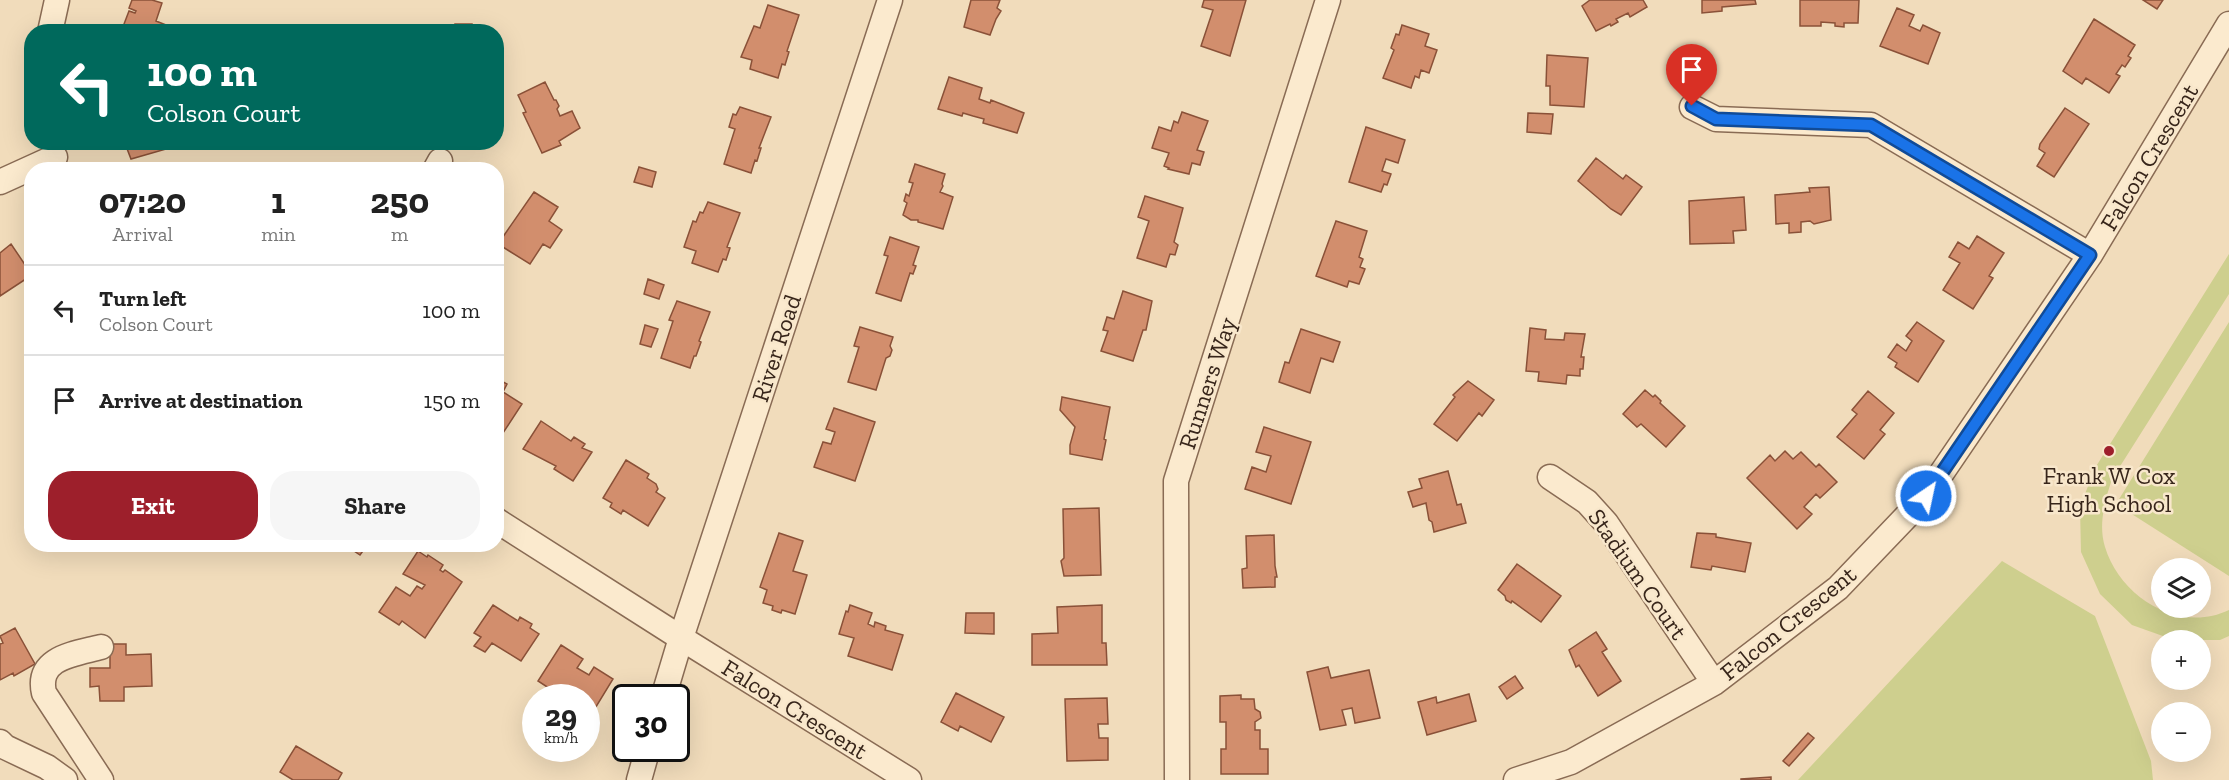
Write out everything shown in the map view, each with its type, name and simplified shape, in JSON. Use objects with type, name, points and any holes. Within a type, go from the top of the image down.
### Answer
[{"type":"street","points":[[52,24],[57,0]]},
{"type":"street","name":"River Road","points":[[667,684],[890,0]]},
{"type":"street","name":"Runners Way","points":[[1177,780],[1176,481],[1328,0]]},
{"type":"street","name":"Falcon Crescent","points":[[1516,780],[1571,762],[1714,683],[1838,588],[1926,496],[2090,255],[2229,24]]},
{"type":"street","points":[[1692,106],[1716,119],[1871,125],[2090,255]]},
{"type":"street","points":[[0,182],[24,171]]},
{"type":"street","name":"Stadium Court","points":[[1550,477],[1587,502],[1606,523],[1714,683]]},
{"type":"street","name":"Falcon Crescent","points":[[504,525],[909,780]]},
{"type":"street","points":[[101,647],[52,663],[44,674],[42,685],[44,693],[101,780]]},
{"type":"street","points":[[0,742],[5,747],[47,767],[65,780]]},
{"type":"street","points":[[639,780],[644,762]]},
{"type":"green space","points":[[2229,254],[2229,294],[2112,479],[2103,513],[2102,530],[2105,547],[2113,565],[2124,581],[2151,604],[2151,618],[2211,618],[2211,616],[2229,610],[2229,636],[2220,640],[2211,640],[2211,630],[2151,632],[2132,625],[2100,594],[2081,552],[2080,507],[2095,468]]},
{"type":"green space","points":[[2229,322],[2229,576],[2211,565],[2211,558],[2201,558],[2116,504]]},
{"type":"green space","points":[[2002,561],[2095,616],[2151,761],[2153,780],[1798,780]]},
{"type":"building","points":[[132,0],[152,0],[162,3],[156,21],[164,24],[124,24],[129,11],[135,13],[136,11],[129,8]]},
{"type":"building","points":[[971,0],[1000,0],[997,8],[1001,11],[990,35],[964,27]]},
{"type":"building","points":[[1204,0],[1246,0],[1230,56],[1201,46],[1213,10],[1202,7]]},
{"type":"building","points":[[1590,0],[1643,0],[1647,7],[1630,17],[1628,13],[1616,19],[1618,22],[1611,26],[1610,24],[1596,31],[1582,6]]},
{"type":"building","points":[[1702,0],[1755,0],[1756,4],[1722,7],[1722,11],[1702,13]]},
{"type":"building","points":[[1800,0],[1859,0],[1858,23],[1844,23],[1844,27],[1835,26],[1835,23],[1821,22],[1821,26],[1800,26]]},
{"type":"building","points":[[2143,0],[2163,0],[2157,9]]},
{"type":"building","points":[[768,5],[799,15],[787,51],[789,52],[785,65],[782,64],[778,78],[750,69],[752,60],[741,57],[754,26],[760,28]]},
{"type":"building","points":[[1897,8],[1914,15],[1909,26],[1920,31],[1923,25],[1940,33],[1928,64],[1880,46]]},
{"type":"building","points":[[2094,19],[2135,45],[2128,56],[2131,58],[2116,74],[2120,76],[2109,93],[2086,78],[2082,84],[2063,71]]},
{"type":"building","points":[[1402,25],[1429,34],[1425,46],[1437,50],[1429,73],[1421,70],[1419,78],[1415,76],[1411,88],[1383,78],[1394,50],[1391,48],[1396,34],[1399,35]]},
{"type":"building","points":[[1547,55],[1588,58],[1584,107],[1550,105],[1550,86],[1546,86]]},
{"type":"building","points":[[949,77],[982,88],[979,99],[990,103],[991,100],[1024,113],[1017,133],[983,123],[984,119],[938,109]]},
{"type":"building","points":[[545,82],[559,106],[557,109],[560,116],[572,111],[580,128],[559,141],[561,145],[542,153],[523,113],[526,112],[518,95]]},
{"type":"building","points":[[740,107],[771,117],[751,173],[724,164],[735,129],[729,127],[733,114],[736,115]]},
{"type":"building","points":[[2065,108],[2089,124],[2054,177],[2037,166],[2045,153],[2039,149],[2040,144]]},
{"type":"building","points":[[1182,112],[1208,121],[1197,150],[1204,152],[1200,165],[1192,163],[1189,174],[1168,169],[1164,166],[1169,153],[1152,148],[1159,127],[1171,131],[1174,121],[1178,123]]},
{"type":"building","points":[[1528,113],[1553,114],[1551,134],[1527,132]]},
{"type":"building","points":[[1366,127],[1405,140],[1398,163],[1386,159],[1382,171],[1391,174],[1387,185],[1384,184],[1381,192],[1349,182]]},
{"type":"building","points":[[128,150],[162,150],[131,159]]},
{"type":"building","points":[[1596,158],[1623,179],[1626,175],[1642,187],[1621,215],[1578,181]]},
{"type":"building","points":[[915,164],[945,174],[940,192],[953,197],[943,229],[918,222],[918,220],[911,220],[903,215],[907,203],[904,201],[906,194],[909,196],[913,183],[909,182]]},
{"type":"building","points":[[639,167],[656,172],[652,187],[634,182]]},
{"type":"building","points":[[1829,187],[1831,220],[1814,224],[1810,221],[1801,222],[1801,232],[1789,233],[1789,223],[1776,224],[1775,195],[1810,192],[1809,188]]},
{"type":"building","points":[[534,192],[558,207],[549,221],[562,230],[550,248],[543,244],[530,264],[504,248],[504,235]]},
{"type":"building","points":[[1145,196],[1183,208],[1174,242],[1178,245],[1175,255],[1170,254],[1166,267],[1137,258],[1149,221],[1138,217]]},
{"type":"building","points":[[1744,197],[1746,230],[1733,231],[1734,243],[1690,244],[1689,201]]},
{"type":"building","points":[[708,202],[740,213],[727,247],[730,248],[726,260],[723,259],[718,272],[692,263],[696,251],[684,247],[693,221],[696,222]]},
{"type":"building","points":[[1336,221],[1367,231],[1359,257],[1363,259],[1360,267],[1365,269],[1359,284],[1349,281],[1347,287],[1316,276]]},
{"type":"building","points":[[1977,236],[2004,253],[1989,276],[1993,278],[1973,309],[1943,290],[1960,263],[1949,257],[1958,242],[1969,249]]},
{"type":"building","points":[[890,237],[919,247],[913,265],[916,266],[913,274],[910,273],[901,301],[876,293],[888,256],[884,255]]},
{"type":"building","points":[[11,244],[24,263],[24,280],[0,296],[0,253]]},
{"type":"building","points":[[648,279],[664,285],[659,299],[644,294]]},
{"type":"building","points":[[1123,291],[1152,301],[1146,330],[1143,330],[1133,361],[1101,351],[1108,331],[1103,330],[1107,317],[1114,319]]},
{"type":"building","points":[[677,301],[710,312],[690,368],[661,358],[673,321],[669,320]]},
{"type":"building","points":[[1917,322],[1944,341],[1918,382],[1895,367],[1897,363],[1888,357],[1897,344],[1906,351],[1912,341],[1906,336]]},
{"type":"building","points":[[645,325],[658,329],[651,347],[640,344]]},
{"type":"building","points":[[860,327],[893,337],[890,346],[892,350],[890,356],[886,358],[876,390],[848,382],[859,347],[854,346]]},
{"type":"building","points":[[1530,328],[1546,330],[1545,339],[1564,340],[1565,333],[1585,334],[1581,357],[1584,357],[1583,369],[1580,369],[1580,376],[1567,375],[1566,384],[1538,381],[1539,372],[1526,371]]},
{"type":"building","points":[[1301,329],[1340,342],[1333,362],[1321,358],[1310,393],[1279,382],[1285,362],[1289,363]]},
{"type":"building","points":[[1468,381],[1494,400],[1482,416],[1479,413],[1457,441],[1434,424],[1455,397],[1453,395]]},
{"type":"building","points":[[1645,390],[1653,397],[1655,395],[1661,401],[1660,403],[1685,426],[1666,447],[1641,424],[1637,427],[1623,414]]},
{"type":"building","points":[[1868,391],[1894,413],[1880,430],[1885,434],[1864,459],[1837,437],[1857,414],[1852,410]]},
{"type":"building","points":[[504,393],[522,404],[504,431]]},
{"type":"building","points":[[1062,397],[1110,407],[1102,460],[1070,454],[1075,427],[1060,410]]},
{"type":"building","points":[[834,408],[875,422],[855,481],[814,467],[823,442],[831,444],[835,432],[826,429]]},
{"type":"building","points":[[541,421],[571,441],[574,437],[585,444],[582,448],[592,452],[573,481],[554,469],[556,466],[523,449]]},
{"type":"building","points":[[1264,427],[1311,442],[1291,504],[1245,489],[1252,467],[1266,472],[1271,456],[1256,452]]},
{"type":"building","points":[[1785,451],[1793,459],[1801,452],[1816,467],[1819,464],[1837,482],[1820,498],[1816,494],[1804,507],[1812,514],[1797,529],[1747,478],[1770,455],[1775,461]]},
{"type":"building","points":[[626,460],[649,474],[647,478],[656,484],[658,489],[656,492],[665,498],[648,526],[623,510],[621,514],[610,507],[612,503],[603,498]]},
{"type":"building","points":[[1448,471],[1457,505],[1461,504],[1466,523],[1434,532],[1426,503],[1413,507],[1408,492],[1422,488],[1419,479]]},
{"type":"building","points":[[1099,508],[1101,575],[1064,576],[1061,561],[1064,558],[1063,509]]},
{"type":"building","points":[[779,533],[803,541],[793,571],[807,575],[795,614],[772,610],[773,606],[763,603],[767,590],[760,587]]},
{"type":"building","points":[[1697,533],[1716,534],[1716,537],[1751,543],[1745,572],[1712,566],[1711,570],[1691,567]]},
{"type":"building","points":[[1274,535],[1277,577],[1275,577],[1275,587],[1243,588],[1242,569],[1247,568],[1246,536]]},
{"type":"building","points":[[420,552],[443,565],[440,570],[443,572],[445,570],[462,582],[425,638],[402,621],[399,625],[379,612],[396,587],[410,596],[417,586],[422,589],[425,585],[403,574]]},
{"type":"building","points":[[1517,564],[1561,596],[1541,622],[1512,601],[1511,603],[1506,600],[1498,590]]},
{"type":"building","points":[[493,605],[518,621],[520,617],[532,624],[530,628],[539,634],[521,661],[492,643],[485,652],[474,646],[481,637],[474,633]]},
{"type":"building","points":[[850,605],[872,613],[868,624],[874,627],[875,622],[886,626],[885,630],[903,635],[892,670],[848,656],[854,638],[839,634]]},
{"type":"building","points":[[1102,605],[1102,643],[1106,643],[1107,665],[1032,665],[1032,634],[1058,633],[1057,607]]},
{"type":"building","points":[[966,613],[994,613],[994,634],[965,633]]},
{"type":"building","points":[[15,628],[35,664],[14,676],[13,673],[0,680],[0,644],[3,643],[0,636]]},
{"type":"building","points":[[1596,632],[1607,649],[1602,652],[1621,681],[1598,696],[1579,665],[1576,667],[1569,650]]},
{"type":"building","points":[[110,644],[126,644],[126,655],[151,654],[152,686],[124,687],[124,701],[100,701],[99,686],[90,687],[90,668],[110,668]]},
{"type":"building","points":[[561,645],[583,659],[577,668],[589,675],[594,667],[613,679],[600,700],[600,684],[543,684],[538,681]]},
{"type":"building","points":[[1328,667],[1331,678],[1369,670],[1380,718],[1355,723],[1352,708],[1342,710],[1346,725],[1320,730],[1307,672]]},
{"type":"building","points":[[1515,676],[1523,688],[1507,699],[1499,687]]},
{"type":"building","points":[[956,693],[1004,717],[991,742],[960,726],[958,731],[941,722]]},
{"type":"building","points":[[1469,694],[1476,721],[1427,735],[1418,702],[1436,697],[1437,703]]},
{"type":"building","points":[[1241,695],[1241,699],[1254,699],[1255,709],[1260,712],[1261,718],[1255,722],[1255,730],[1260,730],[1260,749],[1268,749],[1268,774],[1221,774],[1221,749],[1226,749],[1226,722],[1220,722],[1220,696]]},
{"type":"building","points":[[1107,698],[1108,724],[1098,724],[1099,738],[1108,738],[1108,760],[1067,761],[1065,699]]},
{"type":"building","points":[[1808,733],[1814,738],[1789,766],[1783,761]]},
{"type":"building","points":[[296,746],[342,773],[338,780],[293,780],[280,772]]},
{"type":"building","points":[[1771,777],[1771,780],[1741,780],[1741,779]]},
{"type":"place","name":"Frank W Cox High School","points":[[2109,451]]},
{"type":"route","points":[[1692,106],[1716,119],[1871,125],[2090,255],[1926,496]]}]
